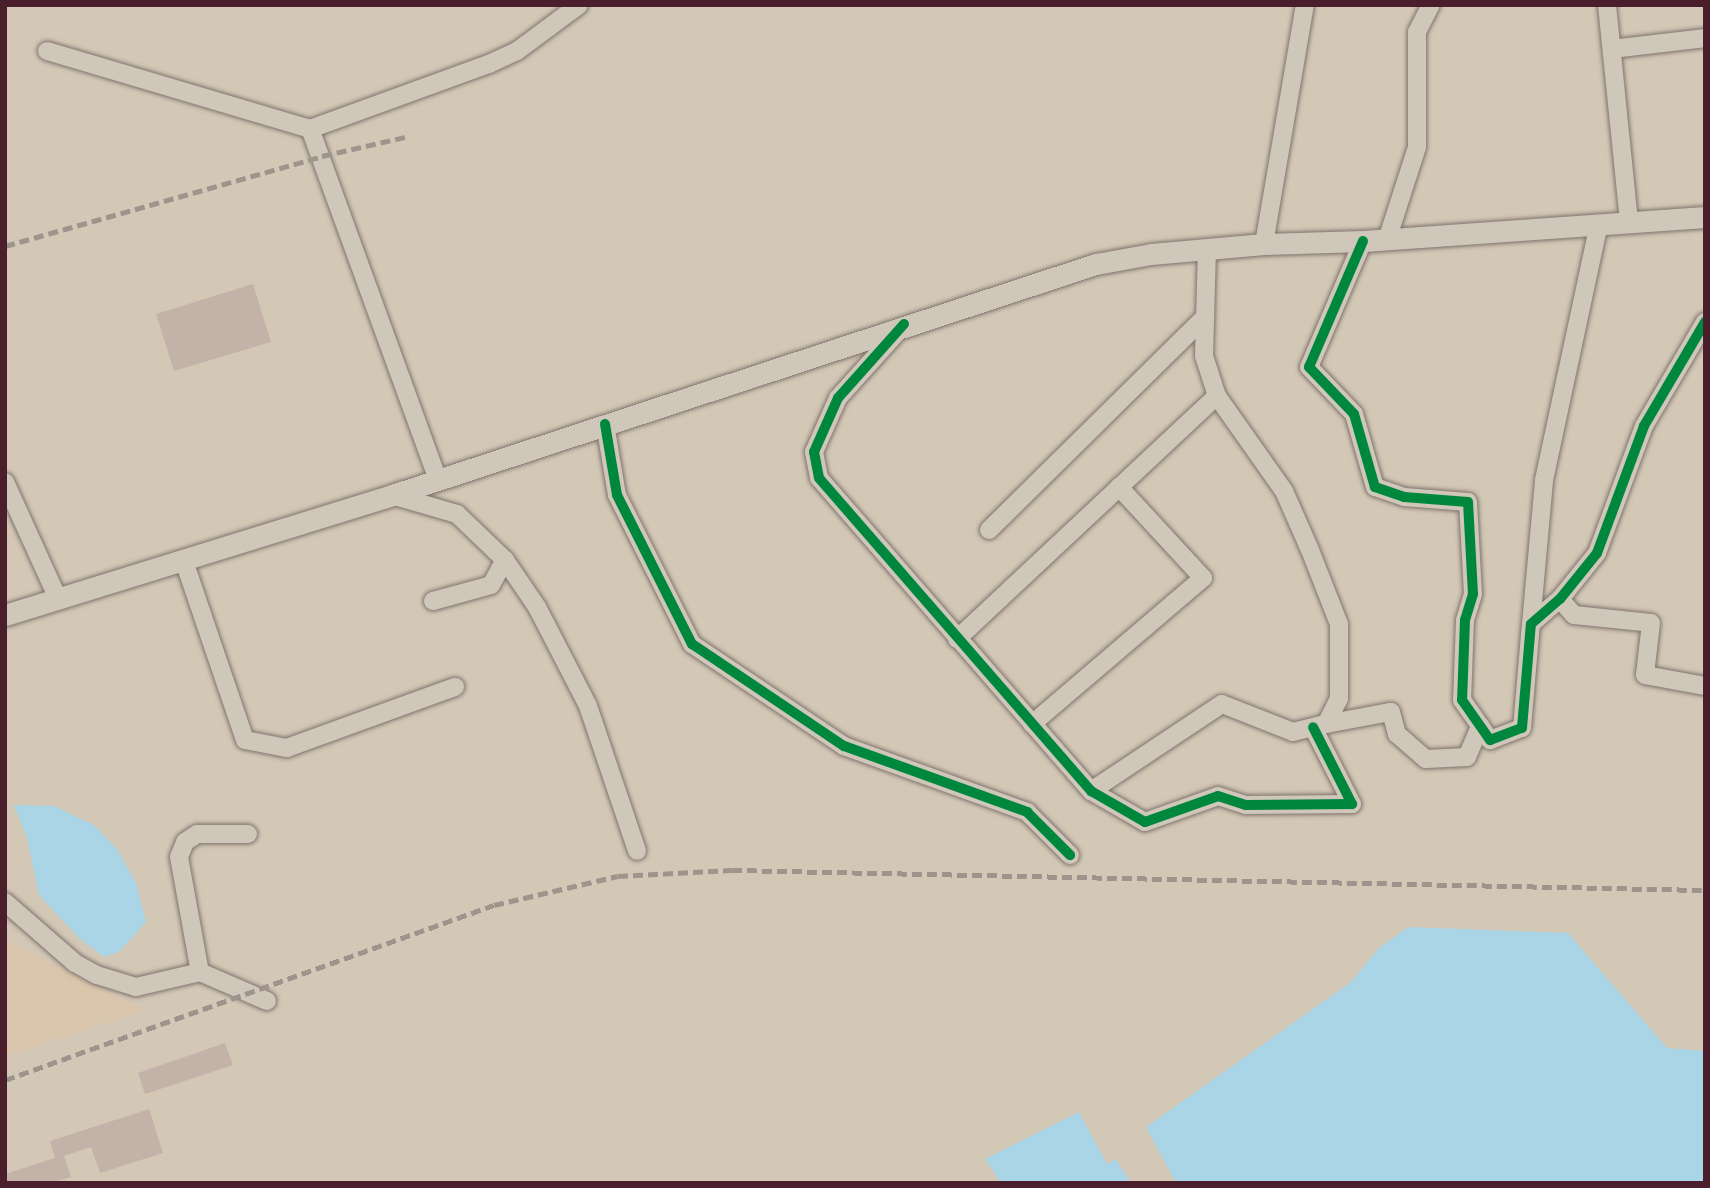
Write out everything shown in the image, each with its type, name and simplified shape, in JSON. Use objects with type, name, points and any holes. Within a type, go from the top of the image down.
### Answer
[{"type":"main road","points":[[5,615],[392,495],[904,324],[1096,264],[1207,248],[1363,242],[1705,217]]},
{"type":"street","points":[[47,51],[310,129],[489,64],[517,51],[579,5]]},
{"type":"street","points":[[1264,244],[1304,5]]},
{"type":"street","points":[[1387,240],[1417,147],[1417,32],[1431,5]]},
{"type":"street","points":[[1607,5],[1629,222]]},
{"type":"street","points":[[1612,49],[1705,38]]},
{"type":"street","points":[[310,129],[438,480]]},
{"type":"street","points":[[1363,242],[1309,367],[1354,414],[1374,487],[1404,497],[1468,502],[1473,594],[1465,620],[1462,700],[1490,740],[1522,728],[1544,480],[1599,224]]},
{"type":"street","points":[[1207,248],[1204,356],[1217,396],[1284,491],[1339,624],[1339,699],[1319,726]]},
{"type":"street","points":[[989,530],[1205,317]]},
{"type":"street","points":[[1531,624],[1560,599],[1597,553],[1644,426],[1705,322]]},
{"type":"street","points":[[904,324],[838,398],[814,452],[820,478],[1091,791],[1145,822],[1218,796],[1246,805],[1352,804],[1319,726]]},
{"type":"street","points":[[957,639],[1217,396]]},
{"type":"street","points":[[605,424],[617,495],[692,644],[844,746],[1027,812],[1070,855]]},
{"type":"street","points":[[5,482],[58,599]]},
{"type":"street","points":[[1032,724],[1203,578],[1119,487]]},
{"type":"street","points":[[392,495],[457,514],[505,560],[537,607],[588,706],[637,851]]},
{"type":"street","points":[[433,601],[491,585],[505,560]]},
{"type":"street","points":[[184,561],[245,740],[288,748],[455,687]]},
{"type":"street","points":[[1560,599],[1574,615],[1651,623],[1645,675],[1705,686]]},
{"type":"street","points":[[1091,791],[1222,704],[1293,732],[1391,712],[1396,734],[1426,759],[1467,757],[1480,726]]},
{"type":"street","points":[[200,972],[179,858],[185,842],[197,834],[248,834]]},
{"type":"street","points":[[5,902],[75,963],[97,975],[136,987],[200,972],[267,1001]]},
{"type":"shaded area","points":[[5,940],[144,1010],[5,1056]]},
{"type":"water","points":[[14,805],[54,806],[94,825],[117,849],[136,883],[146,922],[119,952],[104,957],[79,938],[39,895],[27,838]]},
{"type":"water","points":[[1408,927],[1568,933],[1667,1048],[1705,1051],[1705,1183],[1176,1183],[1146,1127],[1351,982],[1379,948]]},
{"type":"water","points":[[1079,1112],[1107,1164],[1116,1159],[1131,1183],[1001,1183],[985,1159]]},
{"type":"building","points":[[253,284],[271,342],[174,371],[156,314]]},
{"type":"building","points":[[225,1043],[233,1065],[145,1094],[138,1073]]},
{"type":"building","points":[[149,1109],[163,1153],[100,1173],[91,1147],[64,1156],[71,1177],[52,1183],[5,1183],[5,1174],[55,1158],[50,1141]]},
{"type":"railway","points":[[5,246],[322,156],[409,136]]},
{"type":"railway","points":[[5,1080],[494,905],[618,876],[732,870],[1705,890]]},
{"type":"cycle path","points":[[1363,241],[1309,367],[1354,414],[1375,487],[1404,497],[1468,502],[1473,594],[1465,620],[1462,700],[1490,740],[1522,728],[1531,624],[1560,599],[1597,553],[1644,426],[1705,322]]},
{"type":"cycle path","points":[[904,324],[838,398],[814,452],[819,478],[1091,791],[1145,822],[1218,796],[1246,805],[1352,804],[1313,727]]},
{"type":"cycle path","points":[[605,424],[617,495],[692,644],[844,746],[1027,812],[1070,855]]}]
